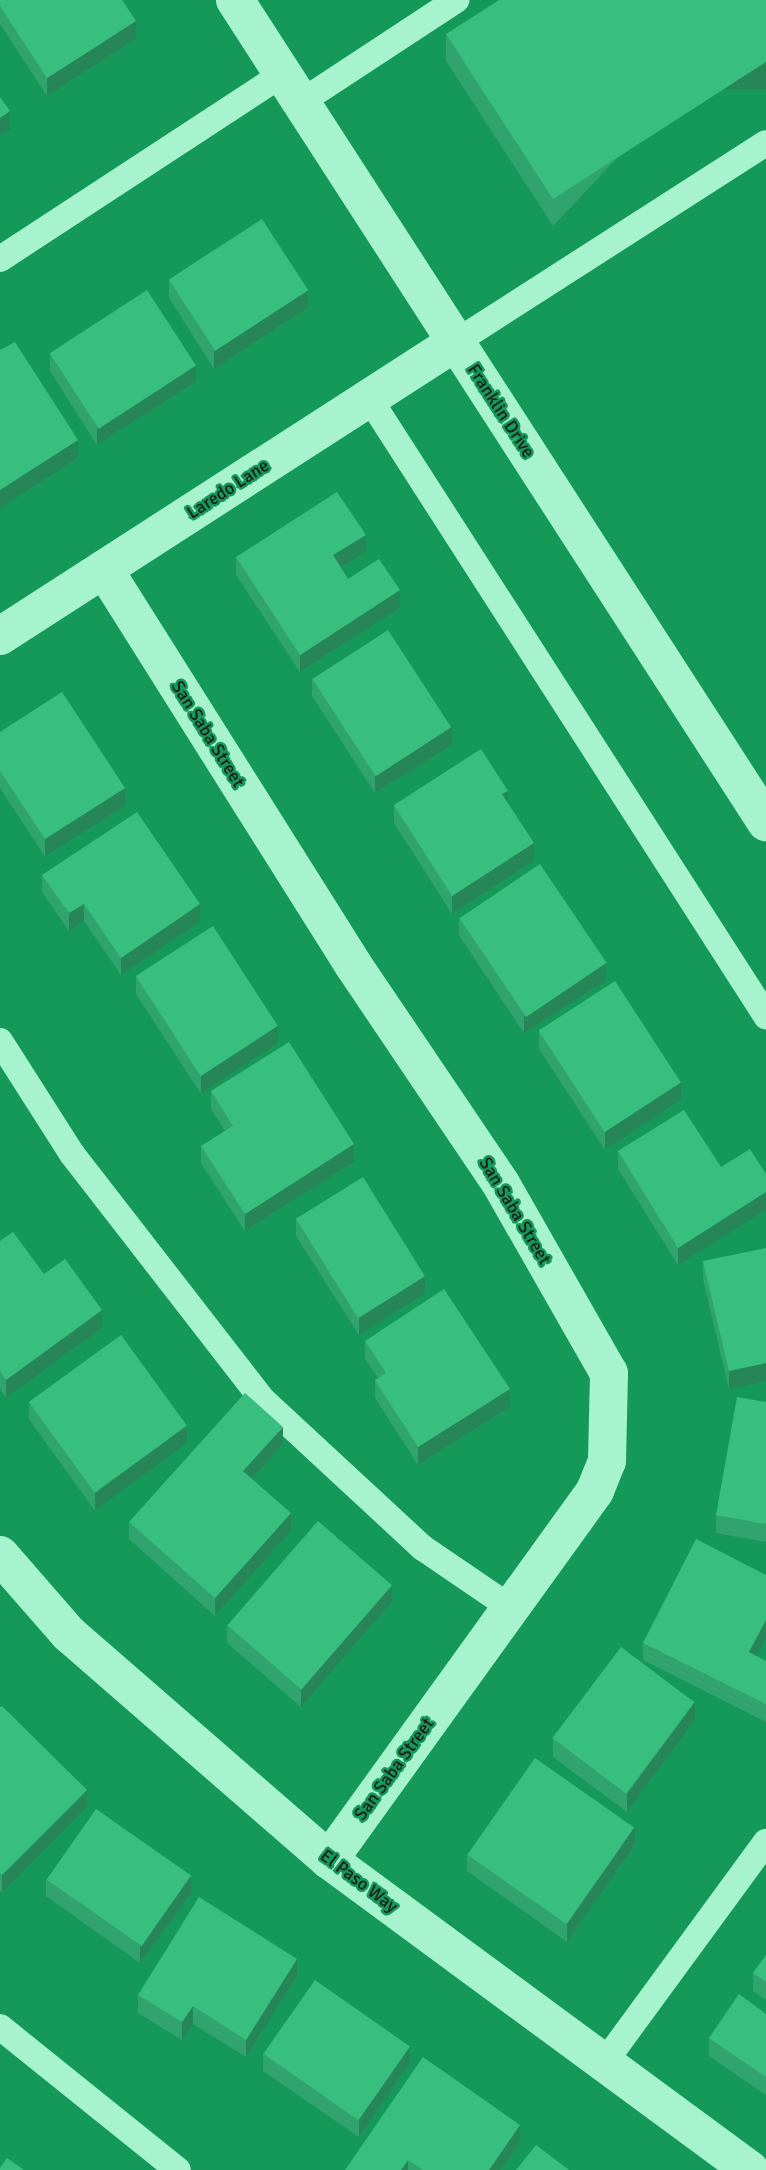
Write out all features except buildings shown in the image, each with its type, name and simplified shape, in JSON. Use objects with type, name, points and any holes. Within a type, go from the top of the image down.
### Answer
[{"type":"street","name":"Franklin Drive","points":[[235,0],[766,822]]},
{"type":"street","name":"Laredo Lane","points":[[0,636],[456,342]]},
{"type":"street","name":"San Saba Street","points":[[104,569],[354,966],[501,1184],[609,1373],[607,1461],[595,1491],[329,1860]]},
{"type":"street","name":"El Paso Way","points":[[0,1555],[69,1634],[329,1860],[750,2170]]},
{"type":"lane","points":[[0,259],[292,88],[456,0]]},
{"type":"lane","points":[[456,342],[766,143]]},
{"type":"lane","points":[[369,398],[766,1016]]},
{"type":"lane","points":[[0,1041],[72,1154],[263,1400],[423,1548],[510,1608]]},
{"type":"lane","points":[[604,2063],[766,1842]]},
{"type":"lane","points":[[0,2027],[178,2170]]}]
